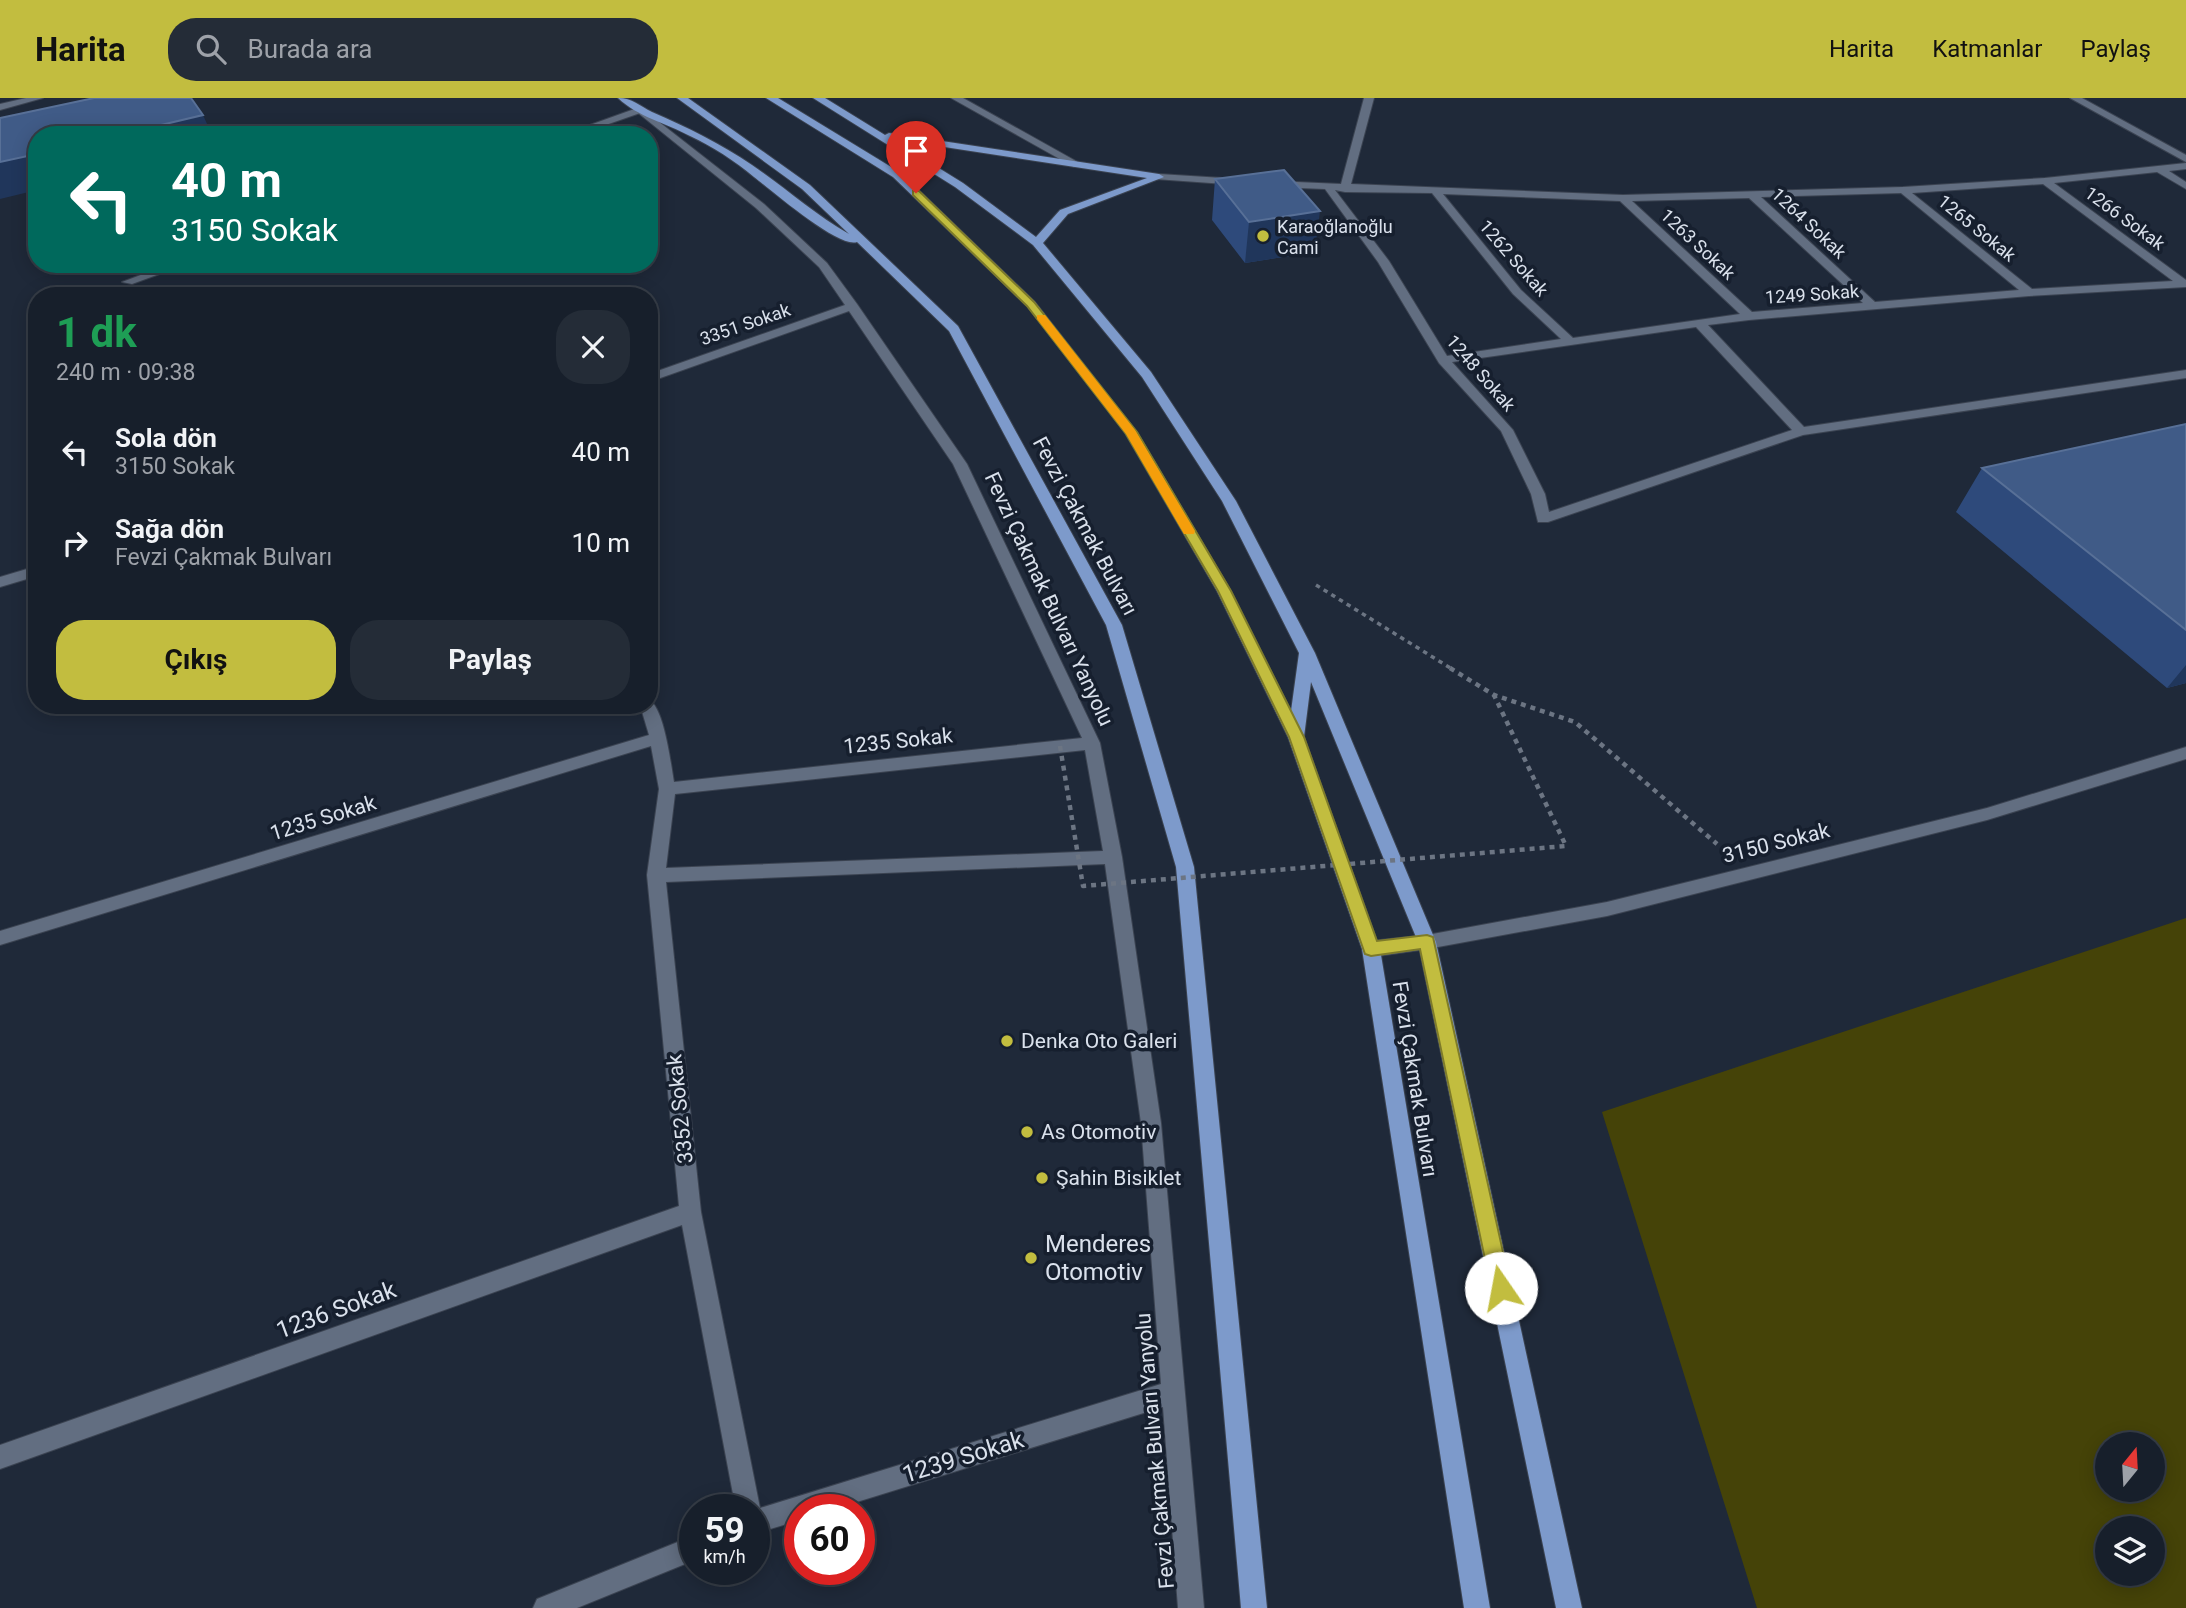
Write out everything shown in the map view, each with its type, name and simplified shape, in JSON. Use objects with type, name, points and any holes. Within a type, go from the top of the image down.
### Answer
[{"type":"main road","points":[[623,98],[640,110],[706,141],[750,168],[814,219],[874,253]]},
{"type":"main road","name":"Fevzi Çakmak Bulvarı","points":[[682,98],[806,187],[954,329],[1114,625],[1185,867],[1254,1608]]},
{"type":"main road","name":"Fevzi Çakmak Bulvarı","points":[[771,98],[897,175],[1031,304],[1131,432],[1224,591],[1296,737],[1371,949],[1478,1608]]},
{"type":"main road","points":[[818,98],[959,185],[1037,243],[1147,375],[1229,501],[1307,653],[1427,942],[1569,1608]]},
{"type":"main road","points":[[878,134],[1159,177]]},
{"type":"main road","points":[[1037,243],[1064,212],[1159,177]]},
{"type":"main road","points":[[1296,737],[1307,653]]},
{"type":"street","points":[[0,107],[38,98]]},
{"type":"street","points":[[956,98],[1078,164]]},
{"type":"street","points":[[1345,189],[1369,98]]},
{"type":"street","points":[[2075,98],[2186,159]]},
{"type":"street","points":[[593,126],[640,110]]},
{"type":"street","name":"Fevzi Çakmak Bulvarı Yanyolu","points":[[640,110],[760,206],[823,265],[853,306],[960,464],[1092,743],[1113,857],[1151,1124],[1191,1608]]},
{"type":"street","points":[[1261,183],[1345,189],[1623,198],[1903,190],[2045,181],[2186,166]]},
{"type":"street","points":[[2159,169],[2186,186]]},
{"type":"street","points":[[1159,177],[1247,183]]},
{"type":"street","name":"1266 Sokak","points":[[2045,181],[2185,284]]},
{"type":"street","name":"1248 Sokak","points":[[1329,188],[1383,261],[1443,360],[1507,430],[1538,494],[1543,519],[1801,431]]},
{"type":"street","name":"1265 Sokak","points":[[1903,190],[2029,293]]},
{"type":"street","name":"1262 Sokak","points":[[1436,192],[1517,292],[1571,342]]},
{"type":"street","name":"1264 Sokak","points":[[1751,194],[1874,307]]},
{"type":"street","name":"1263 Sokak","points":[[1623,198],[1749,316]]},
{"type":"street","points":[[128,282],[155,273]]},
{"type":"street","name":"1249 Sokak","points":[[1443,360],[1749,316],[2029,293],[2185,284]]},
{"type":"street","name":"3351 Sokak","points":[[658,375],[853,306]]},
{"type":"street","points":[[1699,323],[1801,431],[2186,374]]},
{"type":"street","points":[[0,582],[28,574]]},
{"type":"street","name":"3352 Sokak","points":[[651,714],[667,789],[656,875],[690,1212],[745,1494]]},
{"type":"street","name":"1235 Sokak","points":[[0,938],[658,738]]},
{"type":"street","name":"1235 Sokak","points":[[667,789],[1092,743]]},
{"type":"street","name":"3150 Sokak","points":[[1371,949],[1427,942],[1607,909],[1987,814],[2186,753]]},
{"type":"street","points":[[656,875],[1113,857]]},
{"type":"street","name":"1236 Sokak","points":[[0,1457],[690,1212]]},
{"type":"street","name":"1239 Sokak","points":[[770,1517],[1173,1392]]},
{"type":"street","points":[[547,1608],[679,1554]]},
{"type":"path","points":[[1253,546],[1494,695],[1574,722],[1751,873]]},
{"type":"path","points":[[1060,747],[1083,886],[1566,846],[1494,695]]},
{"type":"shaded area","points":[[2186,918],[2186,1608],[1757,1608],[1602,1112]]},
{"type":"building","points":[[94,98],[191,98],[203,115],[157,126],[28,126],[28,156],[0,162],[0,118]]},
{"type":"building","points":[[1284,170],[1320,211],[1249,222],[1215,179]]},
{"type":"building","points":[[2186,424],[2186,630],[1982,468]]},
{"type":"slow traffic","points":[[1041,317],[1131,432],[1189,531]]},
{"type":"place","name":"Karaoğlanoğlu Cami","points":[[1263,236]]},
{"type":"place","name":"Denka Oto Galeri","points":[[1007,1041]]},
{"type":"place","name":"As Otomotiv","points":[[1027,1132]]},
{"type":"place","name":"Şahin Bisiklet","points":[[1042,1178]]},
{"type":"place","name":"Menderes Otomotiv","points":[[1031,1258]]},
{"type":"route","points":[[916,193],[1031,304],[1131,432],[1224,591],[1296,737],[1371,949],[1427,942],[1501,1288]]}]
